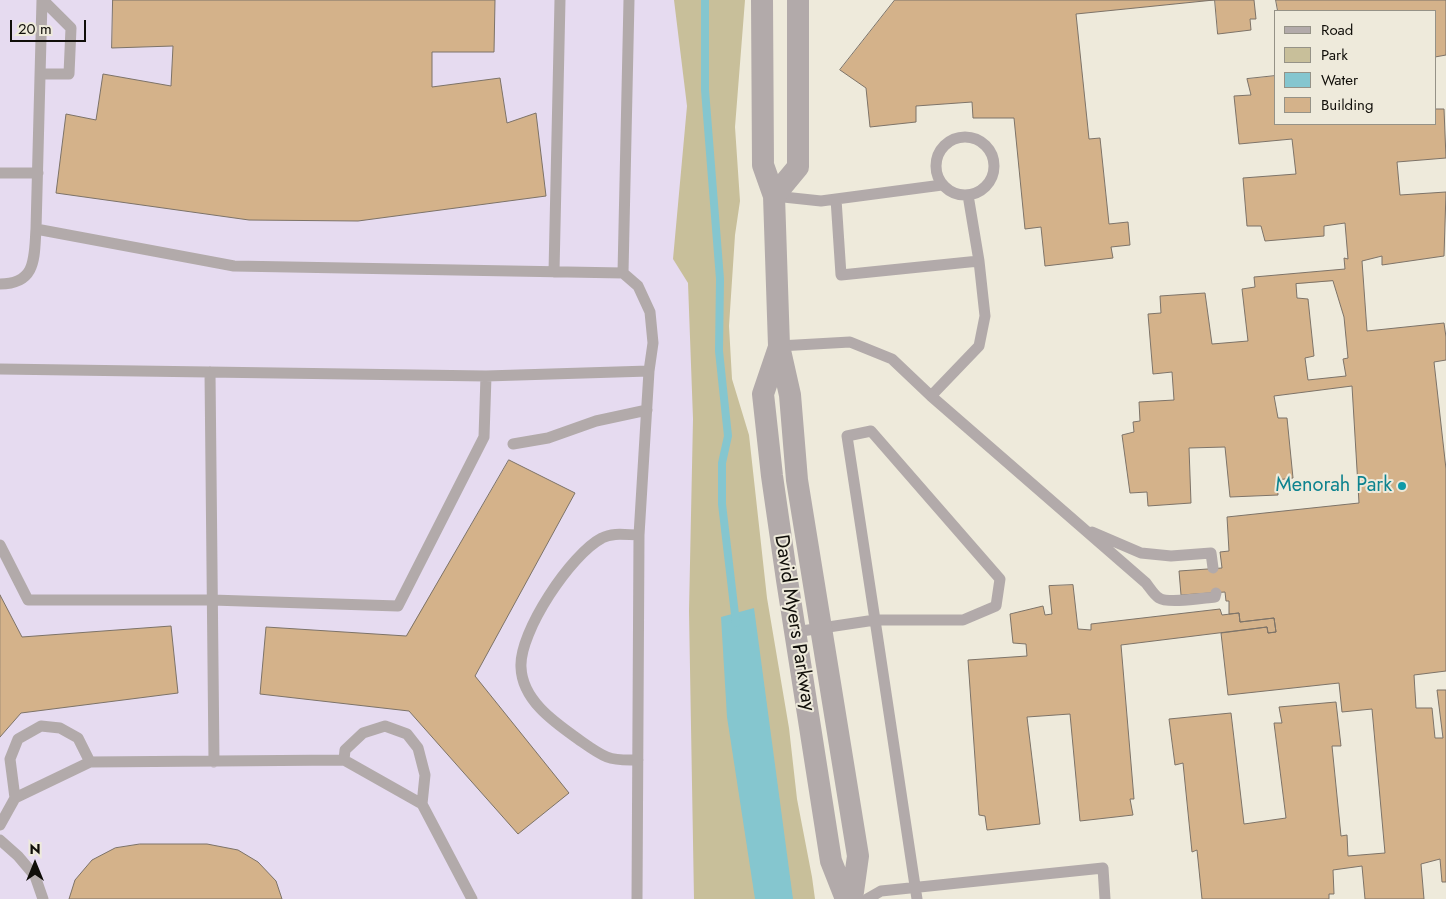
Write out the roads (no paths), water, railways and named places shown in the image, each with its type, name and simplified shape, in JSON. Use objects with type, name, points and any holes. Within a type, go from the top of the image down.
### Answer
[{"type":"street","name":"David Myers Parkway","points":[[762,0],[763,164],[774,196],[779,346],[790,395],[797,480],[858,856],[852,899]]},
{"type":"street","points":[[774,196],[798,167],[798,0]]},
{"type":"street","name":"David Myers Parkway","points":[[779,346],[763,394],[772,476],[831,861],[846,899]]},
{"type":"lane","points":[[40,74],[69,74],[71,28],[43,0]]},
{"type":"lane","points":[[0,284],[15,282],[24,278],[33,264],[36,229],[43,0]]},
{"type":"lane","points":[[554,272],[560,0]]},
{"type":"lane","points":[[623,273],[628,0]]},
{"type":"lane","points":[[966,137],[984,144],[990,151],[994,170],[991,179],[978,192],[958,195],[942,185],[937,177],[936,158],[948,143],[956,138],[966,137]]},
{"type":"lane","points":[[0,173],[38,173]]},
{"type":"lane","points":[[774,196],[821,201],[942,185]]},
{"type":"lane","points":[[931,396],[979,346],[986,316],[968,195]]},
{"type":"lane","points":[[836,199],[842,275],[979,261]]},
{"type":"lane","points":[[36,229],[234,266],[623,273],[638,286],[650,312],[653,343],[646,410],[640,535],[637,899]]},
{"type":"lane","points":[[779,346],[850,342],[892,360],[1146,583],[1158,598],[1165,601],[1215,597],[1216,593]]},
{"type":"lane","points":[[0,369],[486,376],[649,371]]},
{"type":"lane","points":[[210,372],[214,762]]},
{"type":"lane","points":[[0,545],[28,600],[212,600],[398,606],[484,437],[486,376]]},
{"type":"lane","points":[[513,444],[548,438],[596,421],[646,410]]},
{"type":"lane","points":[[795,632],[874,620],[963,620],[996,606],[1000,579],[871,431],[847,436],[874,620],[916,893]]},
{"type":"lane","points":[[1083,528],[1141,553],[1171,556],[1211,553],[1213,568]]},
{"type":"lane","points":[[638,760],[608,758],[598,753],[564,728],[537,704],[528,692],[522,678],[520,666],[522,650],[541,609],[581,554],[592,544],[604,537],[615,534],[640,535]]},
{"type":"lane","points":[[15,798],[10,759],[18,739],[41,726],[60,728],[78,738],[90,762]]},
{"type":"lane","points":[[344,760],[345,750],[363,733],[384,726],[407,734],[418,748],[425,774],[422,804]]},
{"type":"lane","points":[[0,825],[15,798],[90,762],[344,760],[422,804],[472,899]]},
{"type":"lane","points":[[0,840],[18,856],[35,876],[43,899]]},
{"type":"lane","points":[[867,899],[881,891],[916,893],[1102,868],[1105,899]]},
{"type":"water","points":[[754,608],[793,899],[755,899],[727,717],[721,617]]},
{"type":"waterway","points":[[705,0],[705,90],[720,279],[719,351],[728,436],[722,463],[722,504],[736,623]]},
{"type":"place","name":"Menorah Park","points":[[1402,486]]}]
